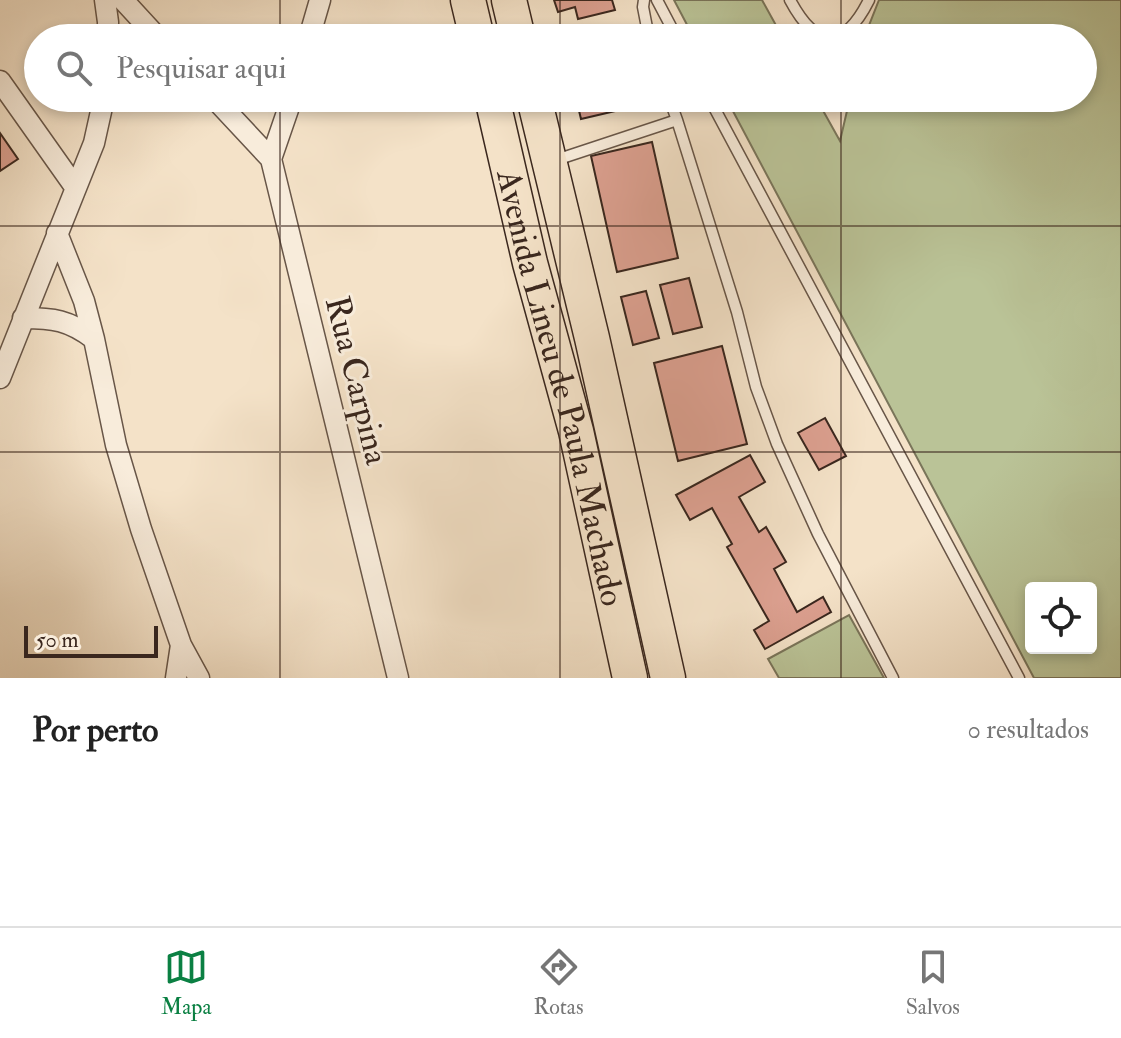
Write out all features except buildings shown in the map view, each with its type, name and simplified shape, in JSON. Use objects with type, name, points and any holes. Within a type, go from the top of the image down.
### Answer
[{"type":"highway","points":[[468,0],[474,24]]},
{"type":"highway","points":[[509,0],[515,24]]},
{"type":"highway","name":"Avenida Lineu de Paula Machado","points":[[496,112],[530,263],[576,431],[630,678]]},
{"type":"highway","name":"Avenida Lineu de Paula Machado","points":[[538,112],[668,678]]},
{"type":"highway","points":[[503,140],[521,164],[550,162]]},
{"type":"highway","points":[[518,211],[539,206],[555,212],[572,254]]},
{"type":"street","points":[[105,0],[108,24]]},
{"type":"street","points":[[123,0],[145,24]]},
{"type":"street","points":[[313,24],[320,0]]},
{"type":"street","points":[[0,81],[75,187]]},
{"type":"street","points":[[0,378],[94,143],[101,112]]},
{"type":"street","points":[[227,112],[271,159],[287,112]]},
{"type":"street","name":"Rua Carpina","points":[[271,159],[398,678]]},
{"type":"street","points":[[57,233],[84,301],[116,445],[141,529],[181,645],[199,678]]},
{"type":"street","points":[[23,318],[60,320],[81,328],[94,339]]},
{"type":"street","points":[[176,678],[181,645]]},
{"type":"lane","points":[[644,0],[646,24]]},
{"type":"lane","points":[[657,0],[670,24]]},
{"type":"lane","points":[[790,0],[807,24]]},
{"type":"lane","points":[[854,24],[869,0]]},
{"type":"lane","points":[[674,112],[732,297],[756,387],[777,444],[818,534],[893,678]]},
{"type":"lane","points":[[716,112],[1019,678]]},
{"type":"lane","points":[[550,162],[677,120]]},
{"type":"green space","points":[[674,0],[762,0],[775,24],[687,24]]},
{"type":"green space","points":[[879,0],[1121,0],[1121,678],[1034,678],[733,112],[824,112],[840,141],[847,112],[1097,112],[1097,24],[870,24]]},
{"type":"green space","points":[[849,615],[884,678],[779,678],[768,659]]}]
